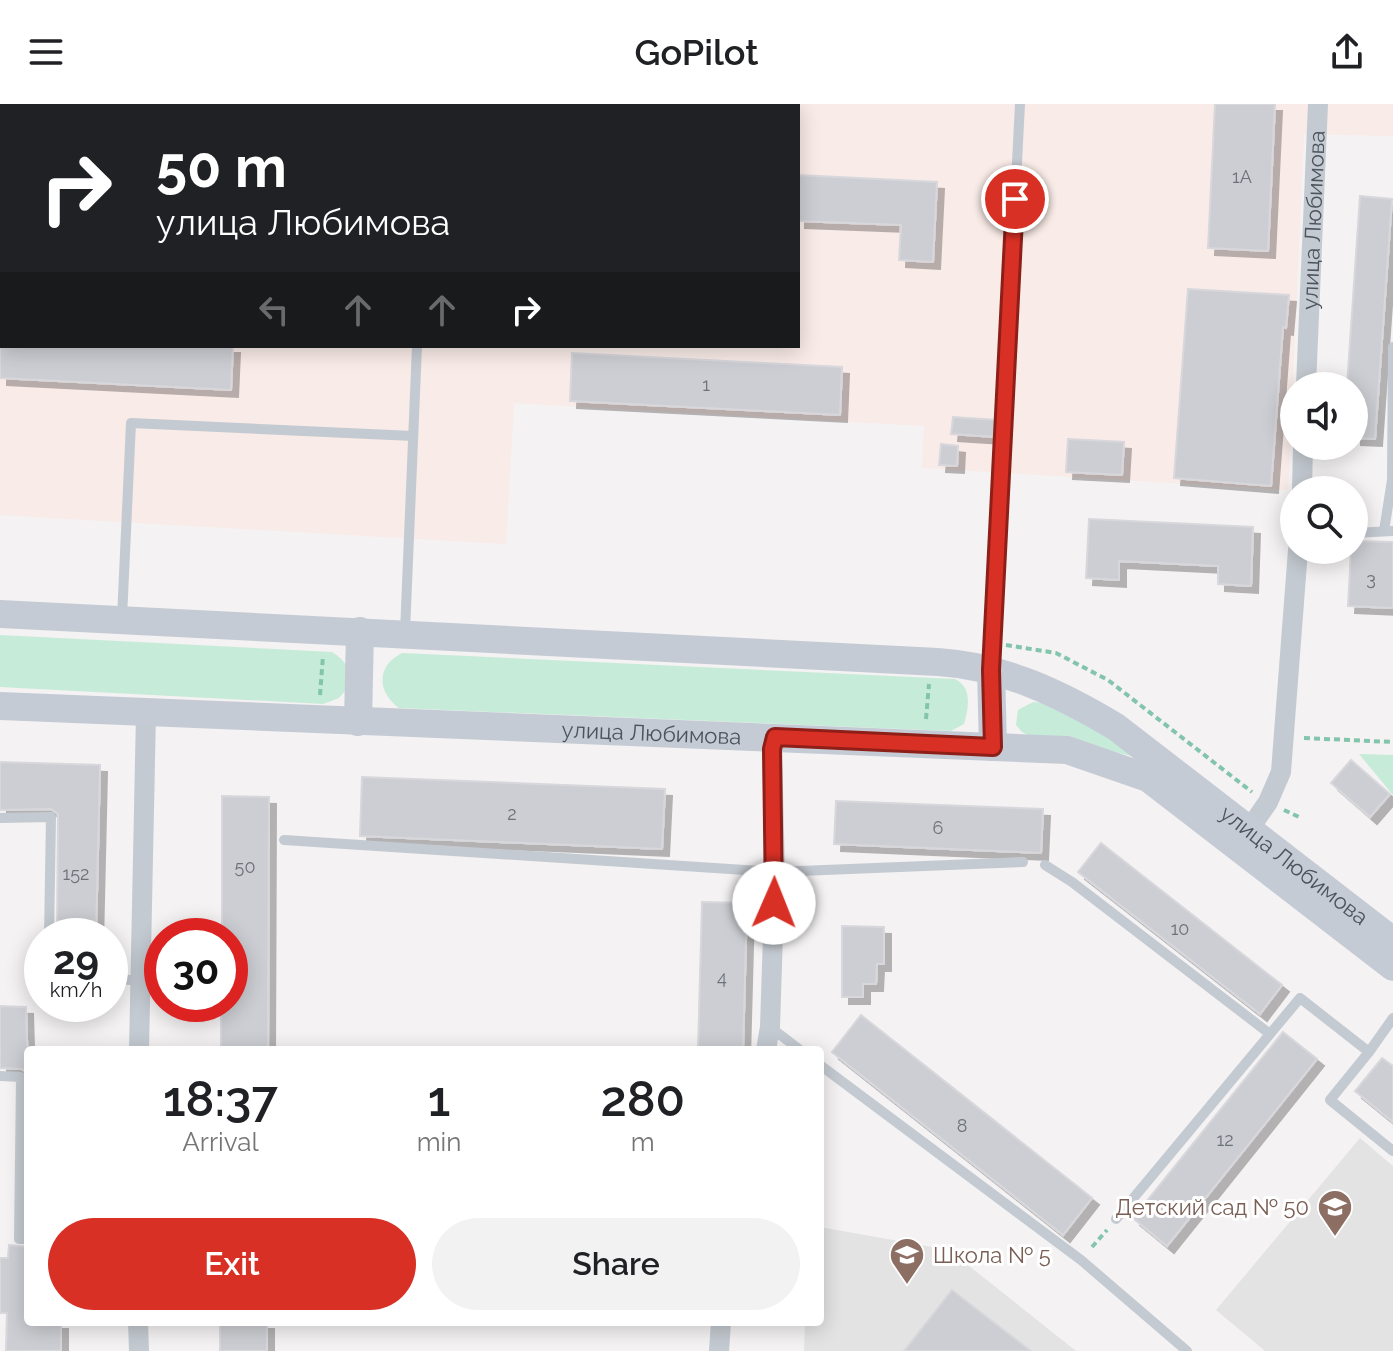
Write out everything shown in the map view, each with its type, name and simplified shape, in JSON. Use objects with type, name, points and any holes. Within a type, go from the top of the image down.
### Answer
[{"type":"main road","name":"улица Любимова","points":[[0,614],[938,662],[991,670],[1033,683],[1116,727],[1393,967]]},
{"type":"main road","points":[[358,722],[360,631]]},
{"type":"main road","points":[[991,670],[993,747]]},
{"type":"main road","name":"улица Любимова","points":[[0,706],[1067,750],[1148,778],[1393,941]]},
{"type":"street","name":"улица Любимова","points":[[1307,372],[1318,104]]},
{"type":"street","points":[[1243,839],[1268,802],[1281,772],[1297,564]]},
{"type":"street","points":[[139,1046],[146,713]]},
{"type":"street","points":[[767,1046],[775,872],[772,749],[775,737]]},
{"type":"street","points":[[138,1326],[139,1351]]},
{"type":"street","points":[[719,1351],[721,1326]]},
{"type":"lane","points":[[991,670],[1020,104]]},
{"type":"lane","points":[[1368,532],[1388,531],[1393,480],[1393,347]]},
{"type":"lane","points":[[405,634],[417,348]]},
{"type":"lane","points":[[122,620],[131,423],[413,436]]},
{"type":"lane","points":[[0,818],[51,817],[49,918]]},
{"type":"lane","points":[[284,840],[775,872],[1023,862]]},
{"type":"lane","points":[[1045,865],[1072,882],[1270,1034]]},
{"type":"lane","points":[[128,980],[140,981]]},
{"type":"lane","points":[[1116,1219],[1300,998],[1369,1052]]},
{"type":"lane","points":[[1393,1018],[1330,1100],[1393,1151]]},
{"type":"lane","points":[[770,1027],[795,1046]]},
{"type":"lane","points":[[824,1068],[1081,1260],[1187,1351]]},
{"type":"lane","points":[[0,1076],[21,1077],[19,1239],[24,1239]]},
{"type":"path","points":[[320,699],[323,656]]},
{"type":"path","points":[[925,723],[930,683]]},
{"type":"path","points":[[1284,737],[1393,742]]},
{"type":"path","points":[[1081,1260],[1116,1219]]},
{"type":"shaded area","points":[[800,104],[1393,104],[1393,136],[1304,134],[1293,372],[1280,372],[1280,460],[1289,460],[1289,476],[1280,476],[1280,490],[922,468],[924,426],[514,403],[506,544],[0,515],[0,348],[800,348]]},
{"type":"shaded area","name":"Детский сад № 50","points":[[1360,1138],[1393,1166],[1393,1351],[1265,1351],[1216,1310]]},
{"type":"shaded area","name":"Школа № 5","points":[[824,1228],[949,1250],[1076,1351],[804,1351],[805,1326],[824,1326]]},
{"type":"green space","points":[[0,635],[332,652],[346,666],[350,685],[339,698],[323,704],[0,687]]},
{"type":"green space","points":[[402,653],[955,679],[967,692],[968,704],[964,724],[951,731],[399,708],[387,694],[382,679],[387,665]]},
{"type":"green space","points":[[1033,702],[1072,715],[1135,757],[1022,732],[1016,725],[1018,710]]},
{"type":"green space","points":[[1359,754],[1393,755],[1393,795]]},
{"type":"building","points":[[1215,104],[1275,104],[1268,251],[1208,248]]},
{"type":"building","points":[[800,175],[937,182],[933,262],[899,260],[901,225],[800,221]]},
{"type":"building","points":[[1360,196],[1392,199],[1375,439],[1368,439],[1368,372],[1348,372]]},
{"type":"building","points":[[1188,289],[1289,295],[1286,328],[1283,327],[1271,486],[1174,478]]},
{"type":"building","points":[[0,348],[233,348],[231,390],[0,378]]},
{"type":"building","points":[[572,353],[842,367],[840,415],[570,401]]},
{"type":"building","points":[[953,417],[996,420],[995,437],[951,434]]},
{"type":"building","points":[[1068,439],[1124,442],[1122,475],[1066,472]]},
{"type":"building","points":[[941,444],[958,446],[957,466],[939,465]]},
{"type":"building","points":[[1089,519],[1253,527],[1251,586],[1218,584],[1218,566],[1119,561],[1119,580],[1086,578]]},
{"type":"building","points":[[1368,541],[1393,542],[1393,608],[1348,606],[1350,564],[1368,564]]},
{"type":"building","points":[[1351,760],[1390,794],[1370,817],[1331,783]]},
{"type":"building","points":[[0,762],[100,765],[96,918],[57,918],[58,814],[51,809],[0,810]]},
{"type":"building","points":[[362,777],[665,789],[662,849],[360,836]]},
{"type":"building","points":[[222,796],[269,797],[268,1046],[221,1046],[221,1022],[248,1022],[248,918],[222,918]]},
{"type":"building","points":[[836,801],[1043,809],[1041,853],[834,844]]},
{"type":"building","points":[[1101,843],[1282,985],[1260,1014],[1078,872]]},
{"type":"building","points":[[702,902],[747,903],[743,1046],[698,1046]]},
{"type":"building","points":[[842,926],[884,927],[884,964],[877,964],[876,984],[863,984],[863,997],[842,997]]},
{"type":"building","points":[[0,1006],[24,1007],[27,1046],[24,1046],[24,1070],[0,1068]]},
{"type":"building","points":[[861,1015],[1092,1198],[1063,1235],[832,1052]]},
{"type":"building","points":[[1283,1032],[1317,1059],[1167,1246],[1133,1218]]},
{"type":"building","points":[[1382,1058],[1393,1066],[1393,1122],[1355,1091]]},
{"type":"building","points":[[9,1245],[24,1247],[24,1326],[61,1326],[61,1351],[6,1351],[7,1313],[0,1313],[0,1258],[8,1258]]},
{"type":"building","points":[[952,1290],[1031,1351],[904,1351]]},
{"type":"building","points":[[220,1326],[267,1326],[267,1351],[220,1351]]},
{"type":"place","name":"Детский сад № 50","points":[[1335,1238]]},
{"type":"place","name":"Школа № 5","points":[[907,1286]]},
{"type":"route","points":[[774,903],[772,749],[775,737],[993,747],[991,670],[1015,199]]}]
